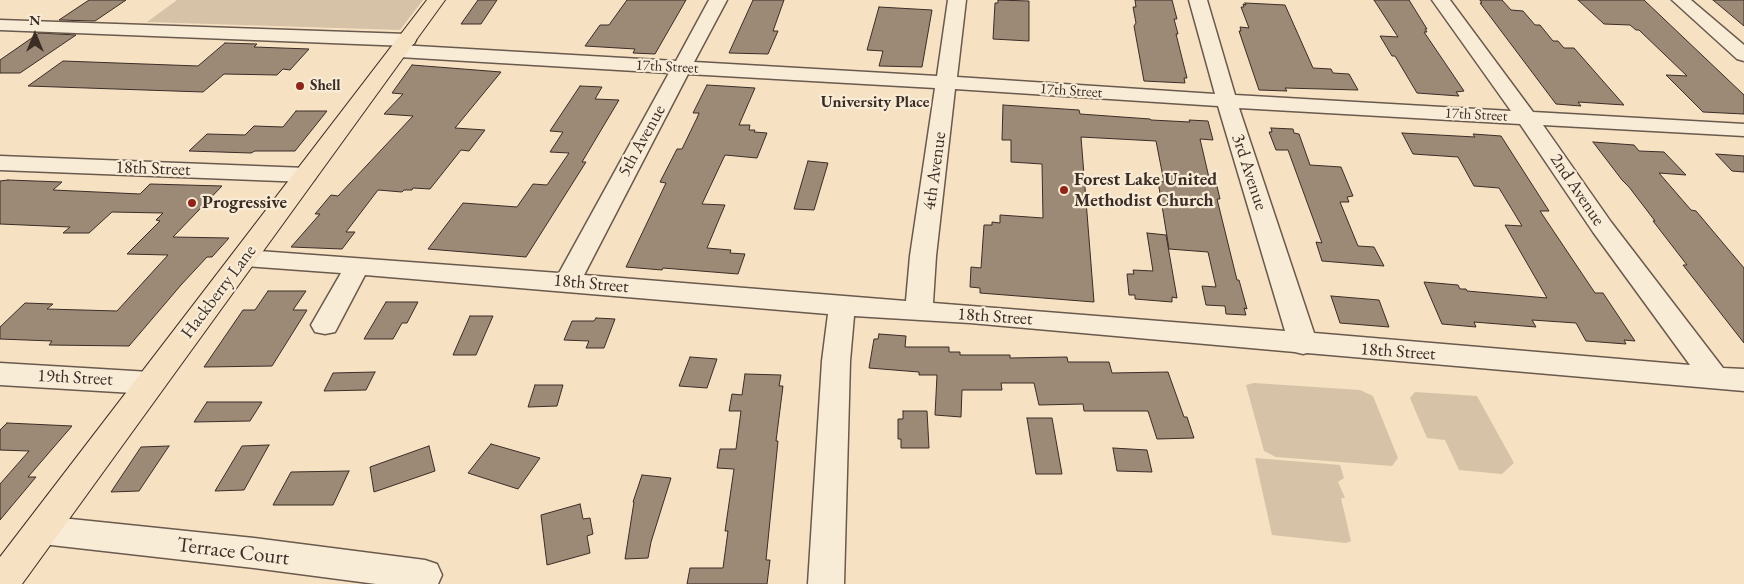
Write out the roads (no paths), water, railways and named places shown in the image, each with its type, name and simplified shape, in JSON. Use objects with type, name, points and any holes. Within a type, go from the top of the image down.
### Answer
[{"type":"main road","name":"Hackberry Lane","points":[[2,584],[436,0]]},
{"type":"street","name":"5th Avenue","points":[[567,282],[718,0]]},
{"type":"street","name":"4th Avenue","points":[[919,312],[923,256],[957,0]]},
{"type":"street","name":"3rd Avenue","points":[[1198,0],[1226,101],[1278,260],[1303,344]]},
{"type":"street","name":"2nd Avenue","points":[[1441,0],[1559,162],[1602,227],[1716,378]]},
{"type":"street","points":[[1681,0],[1744,55]]},
{"type":"street","name":"17th Street","points":[[0,25],[403,45],[682,68],[1744,130]]},
{"type":"street","name":"18th Street","points":[[0,163],[306,175]]},
{"type":"street","name":"18th Street","points":[[245,258],[1234,336],[1303,344],[1744,380]]},
{"type":"street","points":[[325,325],[358,266]]},
{"type":"street","points":[[826,584],[836,362],[842,306]]},
{"type":"street","name":"19th Street","points":[[0,374],[150,383]]},
{"type":"street","name":"Terrace Court","points":[[42,530],[254,553],[424,575]]},
{"type":"place","name":"Shell","points":[[300,86]]},
{"type":"place","name":"Forest Lake United Methodist Church","points":[[1064,190]]},
{"type":"place","name":"Progressive","points":[[192,203]]},
{"type":"district","name":"University Place","points":[[875,103]]}]
